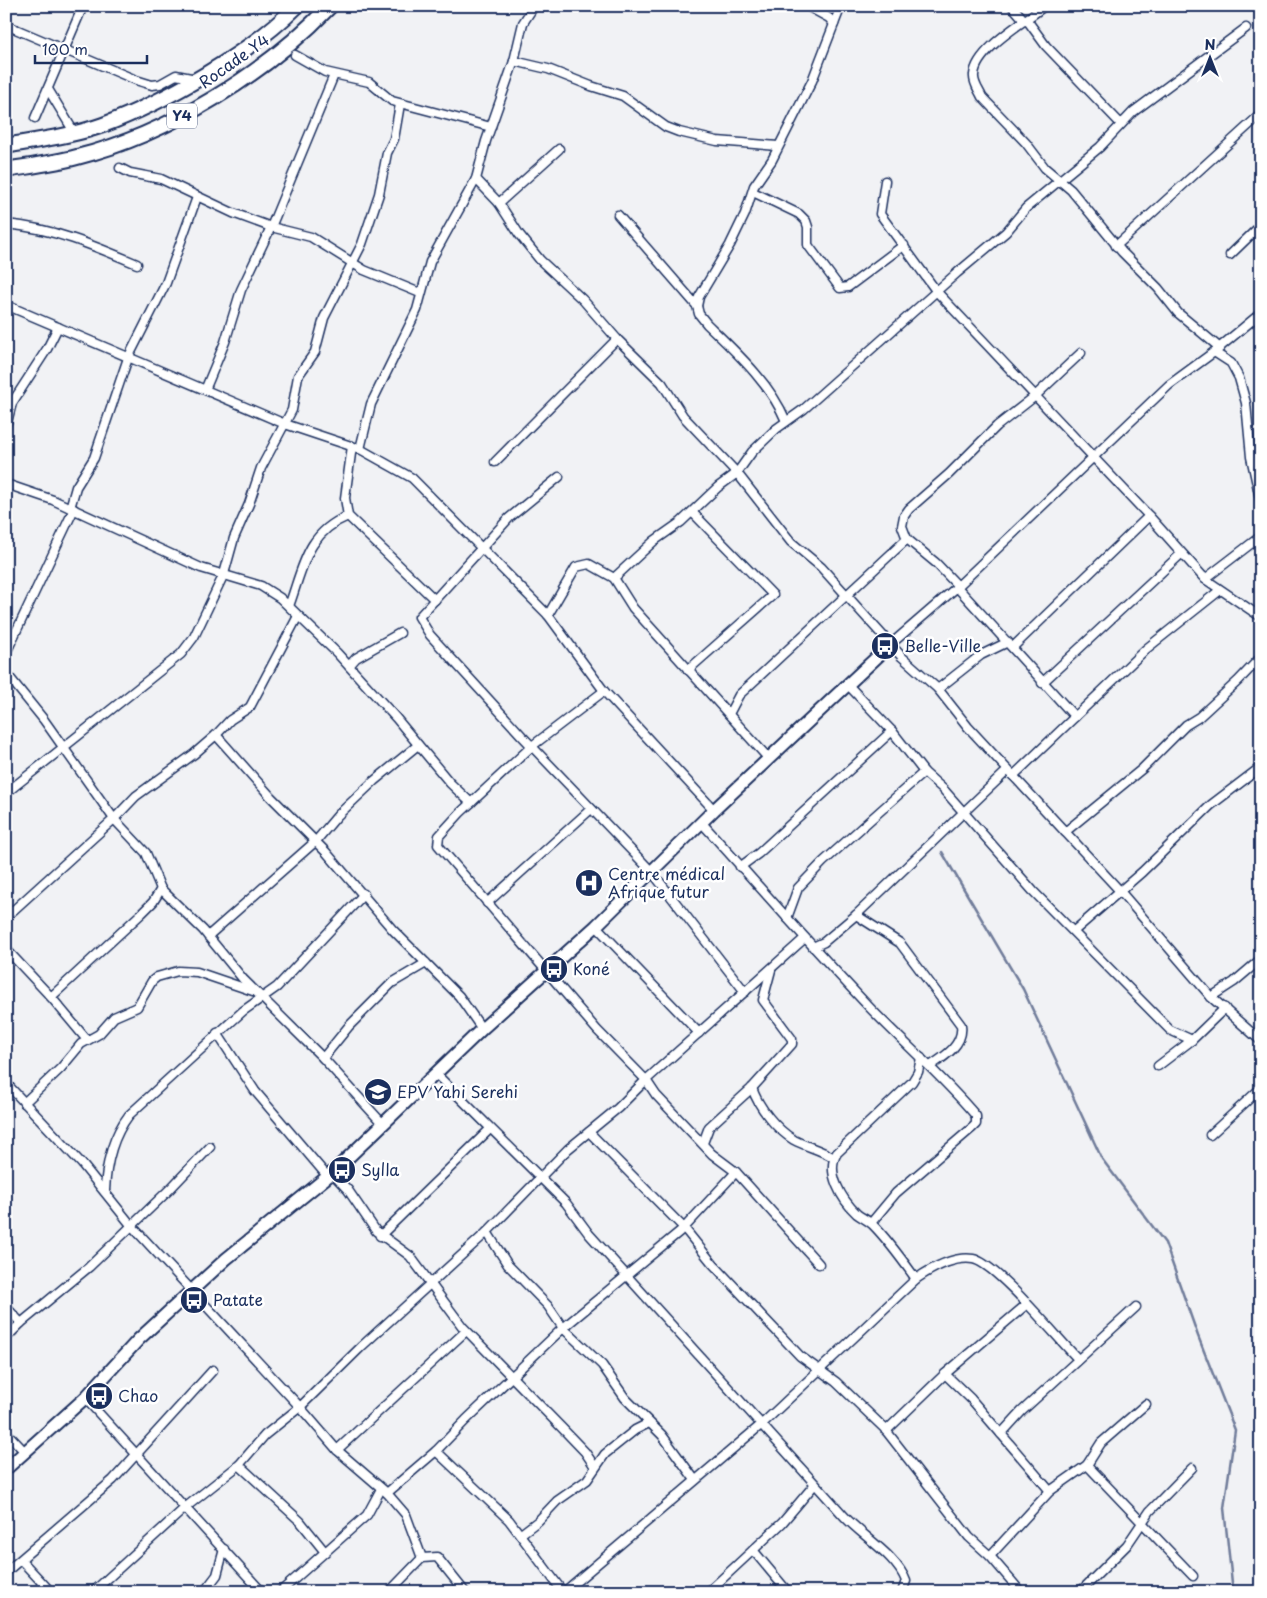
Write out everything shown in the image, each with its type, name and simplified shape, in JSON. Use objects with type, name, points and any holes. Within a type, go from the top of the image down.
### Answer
[{"type":"highway","name":"Rocade Y4","points":[[6,146],[101,125],[146,107],[251,45],[297,6]]},
{"type":"highway","name":"Rocade Y4","points":[[6,170],[78,157],[156,129],[222,94],[307,30],[330,6]]},
{"type":"street","points":[[35,118],[83,6]]},
{"type":"street","points":[[435,600],[348,516],[345,498],[356,447],[371,404],[416,310],[430,262],[476,179],[491,127],[514,61],[523,23],[534,6]]},
{"type":"street","points":[[807,6],[829,18],[834,24]]},
{"type":"street","points":[[697,306],[700,297],[737,231],[753,192],[820,65],[841,6]]},
{"type":"street","points":[[1012,6],[1026,20],[1046,46],[1120,123]]},
{"type":"street","points":[[1044,6],[989,50],[976,66],[974,82],[982,97],[1026,143],[1045,168],[1071,190],[1116,246],[1158,288],[1178,313],[1231,363],[1240,378],[1246,403],[1251,457],[1261,502]]},
{"type":"street","points":[[6,25],[65,51],[152,85],[160,84],[176,75],[196,79]]},
{"type":"street","points":[[614,578],[654,541],[692,512],[718,487],[737,473],[761,442],[804,409],[1006,232],[1026,208],[1100,147],[1120,123],[1246,28]]},
{"type":"street","points":[[295,55],[316,68],[369,82],[386,98],[400,104],[491,127]]},
{"type":"street","points":[[514,61],[548,69],[623,96],[659,122],[679,132],[716,141],[778,146]]},
{"type":"street","points":[[205,390],[225,342],[241,290],[271,227],[334,74]]},
{"type":"street","points":[[48,89],[74,132]]},
{"type":"street","points":[[6,793],[116,708],[188,646],[224,574],[234,538],[249,504],[261,468],[292,410],[298,376],[315,352],[324,318],[362,244],[380,194],[387,153],[398,126],[400,104]]},
{"type":"street","points":[[1116,246],[1261,114]]},
{"type":"street","points":[[499,203],[559,149]]},
{"type":"street","points":[[120,168],[130,173],[161,179],[197,197],[271,227],[311,237],[351,263],[420,294]]},
{"type":"street","points":[[476,179],[499,203],[519,234],[540,260],[583,300],[616,339],[662,383],[683,416],[737,473],[791,542],[821,567],[849,595],[891,644],[938,689],[968,727],[1120,891],[1212,996],[1261,1041]]},
{"type":"street","points":[[885,181],[880,214],[936,292],[1149,516],[1204,579],[1219,591],[1261,617]]},
{"type":"street","points":[[753,192],[799,214],[806,221],[808,245],[840,288],[848,287],[904,245]]},
{"type":"street","points":[[6,653],[72,508],[76,487],[94,458],[128,358],[166,283],[197,197]]},
{"type":"street","points":[[618,214],[697,306],[699,314],[707,324],[768,387],[777,400],[786,421]]},
{"type":"street","points":[[6,224],[46,231],[87,243],[137,264]]},
{"type":"street","points":[[1230,255],[1261,225]]},
{"type":"street","points":[[6,305],[285,424],[356,447],[412,478],[548,615],[604,692],[714,810]]},
{"type":"street","points":[[6,1469],[85,1398],[139,1339],[226,1259],[330,1175],[482,1029],[596,926],[701,822],[891,644],[958,587],[1169,385],[1217,350],[1261,313]]},
{"type":"street","points":[[6,426],[12,403],[48,349],[58,327]]},
{"type":"street","points":[[495,462],[616,339]]},
{"type":"street","points":[[1075,717],[1042,683],[1011,644],[936,563],[907,539],[902,526],[909,509],[949,474],[997,426],[1034,397],[1081,353]]},
{"type":"street","points":[[559,477],[522,505],[419,617],[430,635],[652,872],[745,992]]},
{"type":"street","points":[[6,484],[72,508],[201,568],[261,586],[290,606],[348,666],[450,783],[471,803]]},
{"type":"street","points":[[688,670],[773,595],[692,512]]},
{"type":"street","points":[[290,606],[303,560],[314,542],[326,528],[348,516]]},
{"type":"street","points":[[938,689],[981,655],[1011,644],[1149,516]]},
{"type":"street","points":[[1204,579],[1261,536]]},
{"type":"street","points":[[730,714],[739,695],[849,595],[907,539]]},
{"type":"street","points":[[1042,683],[1181,554]]},
{"type":"street","points":[[548,615],[576,567],[589,564],[614,578],[634,608],[769,759]]},
{"type":"street","points":[[813,947],[824,942],[856,915],[963,811],[1075,717],[1146,649],[1219,591]]},
{"type":"street","points":[[6,916],[153,782],[216,735],[230,720],[254,701],[273,661],[298,616]]},
{"type":"street","points":[[348,666],[356,658],[400,633]]},
{"type":"street","points":[[1065,832],[1142,769],[1186,725],[1207,710],[1261,657]]},
{"type":"street","points":[[6,673],[44,720],[114,819],[146,853],[161,888],[208,936],[260,995],[323,1058],[382,1123]]},
{"type":"street","points":[[848,685],[892,731],[924,772],[963,811],[1033,891],[1170,1030],[1192,1040]]},
{"type":"street","points":[[604,692],[532,746],[439,836],[438,845],[597,1030],[646,1080],[661,1100],[712,1154],[736,1172],[819,1264]]},
{"type":"street","points":[[740,867],[892,731]]},
{"type":"street","points":[[216,735],[271,797],[316,841],[364,894],[393,930],[459,996],[482,1029]]},
{"type":"street","points":[[208,936],[316,841],[356,797],[418,745]]},
{"type":"street","points":[[1074,931],[1120,891],[1211,805],[1259,771]]},
{"type":"street","points":[[787,918],[798,888],[824,862],[924,772]]},
{"type":"street","points":[[487,903],[591,809]]},
{"type":"street","points":[[701,822],[813,947],[930,1066],[976,1116],[976,1124],[896,1193],[872,1223]]},
{"type":"street","points":[[51,996],[142,913],[153,902],[161,888]]},
{"type":"street","points":[[104,1191],[109,1160],[125,1120],[260,995],[287,977],[364,894]]},
{"type":"street","points":[[856,915],[900,943],[960,1025],[959,1041],[944,1057],[930,1066]]},
{"type":"street","points":[[596,926],[699,1033]]},
{"type":"street","points":[[93,1592],[186,1507],[239,1465],[265,1435],[300,1407],[329,1376],[487,1232],[568,1149],[618,1108],[646,1080],[805,938]]},
{"type":"street","points":[[6,949],[51,996],[87,1040]]},
{"type":"street","points":[[1212,996],[1234,982],[1261,959]]},
{"type":"street","points":[[323,1058],[349,1026],[392,983],[426,963]]},
{"type":"street","points":[[703,1143],[709,1127],[752,1088],[793,1042],[763,1000],[771,969]]},
{"type":"street","points":[[24,1103],[61,1068],[75,1049],[99,1034],[114,1017],[137,1007],[152,981],[166,974],[197,972],[260,995]]},
{"type":"street","points":[[1158,1066],[1192,1040],[1224,1008]]},
{"type":"street","points":[[218,1033],[255,1091],[330,1175],[348,1190],[380,1236],[404,1250],[466,1331],[585,1452],[595,1468]]},
{"type":"street","points":[[916,1279],[872,1223],[858,1215],[840,1192],[833,1170],[834,1158],[844,1146],[912,1082],[918,1072],[921,1058]]},
{"type":"street","points":[[435,1073],[566,1203],[589,1234],[815,1484],[848,1520],[882,1550],[904,1574],[906,1581],[902,1592]]},
{"type":"street","points":[[6,1083],[104,1191],[131,1225],[300,1407],[337,1450],[384,1491],[409,1519],[422,1558]]},
{"type":"street","points":[[752,1088],[759,1105],[784,1133],[834,1158]]},
{"type":"street","points":[[1210,1135],[1261,1088]]},
{"type":"street","points":[[380,1236],[490,1129]]},
{"type":"street","points":[[589,1132],[684,1228],[712,1264],[800,1356],[836,1382],[886,1431],[969,1537],[990,1556],[1021,1592]]},
{"type":"street","points":[[6,1338],[21,1323],[89,1267],[170,1189],[210,1147]]},
{"type":"street","points":[[280,1592],[367,1515],[384,1491],[436,1451],[563,1328],[684,1228],[736,1172]]},
{"type":"street","points":[[487,1232],[508,1265],[548,1306],[563,1328],[602,1365],[625,1398],[662,1435],[695,1480]]},
{"type":"street","points":[[436,1451],[509,1520],[568,1590],[762,1424],[916,1279],[930,1269],[948,1262],[972,1259],[994,1270],[1078,1359]]},
{"type":"street","points":[[886,1431],[945,1374],[1026,1304]]},
{"type":"street","points":[[6,1307],[21,1323]]},
{"type":"street","points":[[1001,1434],[1078,1359],[1136,1307]]},
{"type":"street","points":[[337,1450],[466,1331]]},
{"type":"street","points":[[6,1572],[113,1480],[213,1370]]},
{"type":"street","points":[[945,1374],[971,1399],[1050,1491]]},
{"type":"street","points":[[85,1398],[262,1592]]},
{"type":"street","points":[[990,1556],[1050,1491],[1087,1465],[1101,1443],[1146,1404]]},
{"type":"street","points":[[521,1534],[538,1521],[557,1501],[581,1485],[605,1454],[635,1430],[649,1423]]},
{"type":"street","points":[[6,1432],[25,1452]]},
{"type":"street","points":[[239,1465],[300,1521],[325,1552]]},
{"type":"street","points":[[1087,1465],[1193,1576]]},
{"type":"street","points":[[1080,1592],[1127,1545],[1160,1498],[1192,1468]]},
{"type":"street","points":[[708,1592],[782,1523],[815,1484]]},
{"type":"street","points":[[204,1592],[217,1576],[224,1549]]},
{"type":"street","points":[[753,1550],[788,1592]]},
{"type":"street","points":[[389,1592],[422,1558],[437,1557],[465,1592]]},
{"type":"street","points":[[21,1560],[51,1592]]},
{"type":"waterway","points":[[942,852],[1023,989],[1102,1159],[1165,1243],[1198,1336],[1235,1430],[1224,1508],[1233,1592]]},
{"type":"place","name":"Belle-Ville","points":[[885,646]]},
{"type":"place","name":"Centre médical Afrique futur","points":[[589,883]]},
{"type":"place","name":"Koné","points":[[554,969]]},
{"type":"place","name":"EPV Yahi Serehi","points":[[378,1092]]},
{"type":"place","name":"Sylla","points":[[342,1170]]},
{"type":"place","name":"Patate","points":[[194,1300]]},
{"type":"place","name":"Chao","points":[[99,1396]]}]
